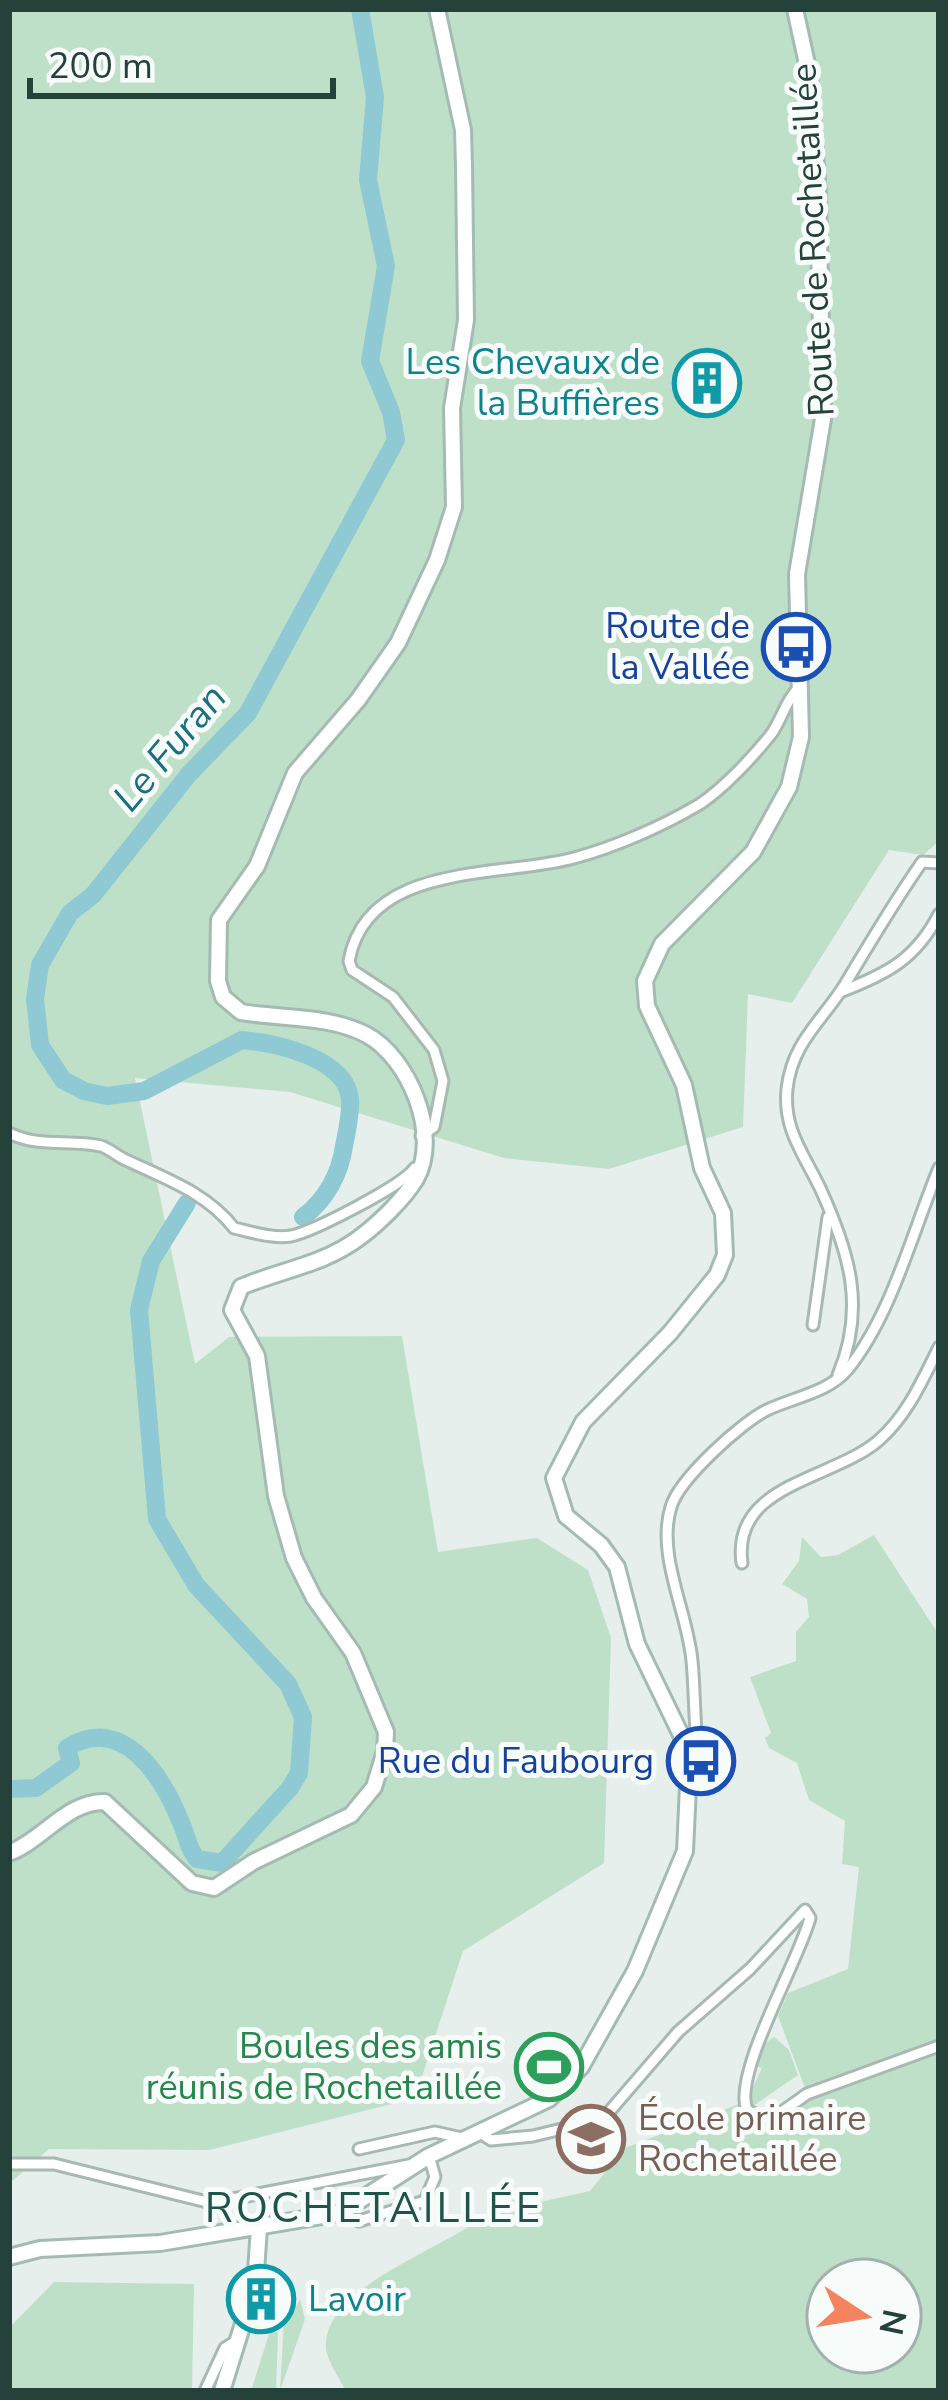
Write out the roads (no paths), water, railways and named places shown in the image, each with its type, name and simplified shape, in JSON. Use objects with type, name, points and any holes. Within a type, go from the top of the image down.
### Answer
[{"type":"main road","points":[[9,1853],[36,1843],[77,1807],[105,1802],[118,1808],[192,1883],[214,1888],[253,1862],[337,1826],[374,1786],[386,1732],[353,1653],[314,1598],[294,1558],[276,1496],[257,1356],[232,1310],[241,1287],[317,1263],[359,1238],[415,1181],[422,1159],[419,1106],[393,1053],[337,1024],[242,1012],[223,997],[216,958],[219,920],[257,866],[295,773],[398,643],[437,560],[454,507],[452,408],[466,320],[463,130],[436,9]]},
{"type":"main road","name":"Route de Rochetaillée","points":[[795,9],[809,73],[818,195],[824,419],[797,574],[802,686]]},
{"type":"main road","points":[[9,2257],[40,2249],[160,2243],[340,2213],[429,2156],[548,2099],[566,2085],[599,2039],[685,1851],[689,1765],[683,1739],[637,1644],[617,1567],[601,1545],[566,1516],[554,1478],[583,1422],[670,1333],[717,1274],[725,1255],[724,1213],[702,1168],[684,1084],[647,1006],[645,981],[662,944],[753,852],[769,826],[797,762],[802,686]]},
{"type":"main road","points":[[222,2391],[257,2274],[259,2228]]},
{"type":"street","points":[[421,1136],[434,1127],[443,1081],[434,1050],[393,997],[352,970],[349,961],[357,933],[373,912],[416,887],[446,879],[572,859],[704,802],[770,736],[802,686]]},
{"type":"street","points":[[836,1380],[857,1318],[850,1273],[829,1212],[788,1129],[787,1087],[801,1040],[840,992],[922,862],[939,863]]},
{"type":"street","points":[[840,992],[904,963],[939,914]]},
{"type":"street","points":[[9,1133],[27,1142],[104,1147],[179,1181],[194,1197],[219,1208],[234,1228],[289,1236],[408,1178],[422,1159]]},
{"type":"street","points":[[689,1765],[698,1752],[692,1658],[674,1574],[670,1508],[698,1469],[738,1430],[764,1412],[836,1380],[875,1323],[939,1168]]},
{"type":"street","points":[[813,1325],[829,1212]]},
{"type":"street","points":[[742,1563],[742,1529],[754,1511],[788,1486],[853,1460],[879,1440],[912,1402],[939,1347]]},
{"type":"street","points":[[359,2149],[435,2132],[491,2140],[532,2136],[603,2119],[678,2032],[750,1969],[805,1910],[809,1918],[801,1948],[744,2088],[747,2110],[763,2118],[776,2116],[808,2094],[939,2046]]},
{"type":"street","points":[[340,2213],[359,2221],[425,2201],[435,2176],[429,2156]]},
{"type":"street","points":[[9,2164],[54,2164],[211,2203],[414,2165]]},
{"type":"street","points":[[205,2391],[225,2348],[241,2338]]},
{"type":"waterway","name":"Le Furan","points":[[303,1217],[325,1194],[342,1156],[350,1099],[336,1073],[290,1049],[242,1040],[144,1091],[107,1096],[84,1091],[63,1080],[40,1045],[35,999],[40,965],[70,913],[93,895],[189,774],[248,713],[396,440],[391,412],[370,361],[386,266],[368,180],[375,97],[360,9]]},
{"type":"waterway","name":"Le Furan","points":[[9,1789],[36,1788],[71,1763],[67,1748],[87,1739],[106,1738],[123,1744],[152,1770],[197,1859],[222,1863],[299,1773],[303,1717],[288,1684],[196,1585],[157,1519],[139,1310],[151,1261],[187,1203]]},
{"type":"place","name":"Les Chevaux de la Buffières","points":[[707,383]]},
{"type":"place","name":"Route de la Vallée","points":[[796,647]]},
{"type":"place","name":"Rue du Faubourg","points":[[701,1761]]},
{"type":"place","name":"Boules des amis réunis de Rochetaillée","points":[[549,2067]]},
{"type":"place","name":"École primaire Rochetaillée","points":[[591,2139]]},
{"type":"place","name":"Lavoir","points":[[261,2299]]},
{"type":"district","name":"ROCHETAILLÉE","points":[[374,2208]]}]
